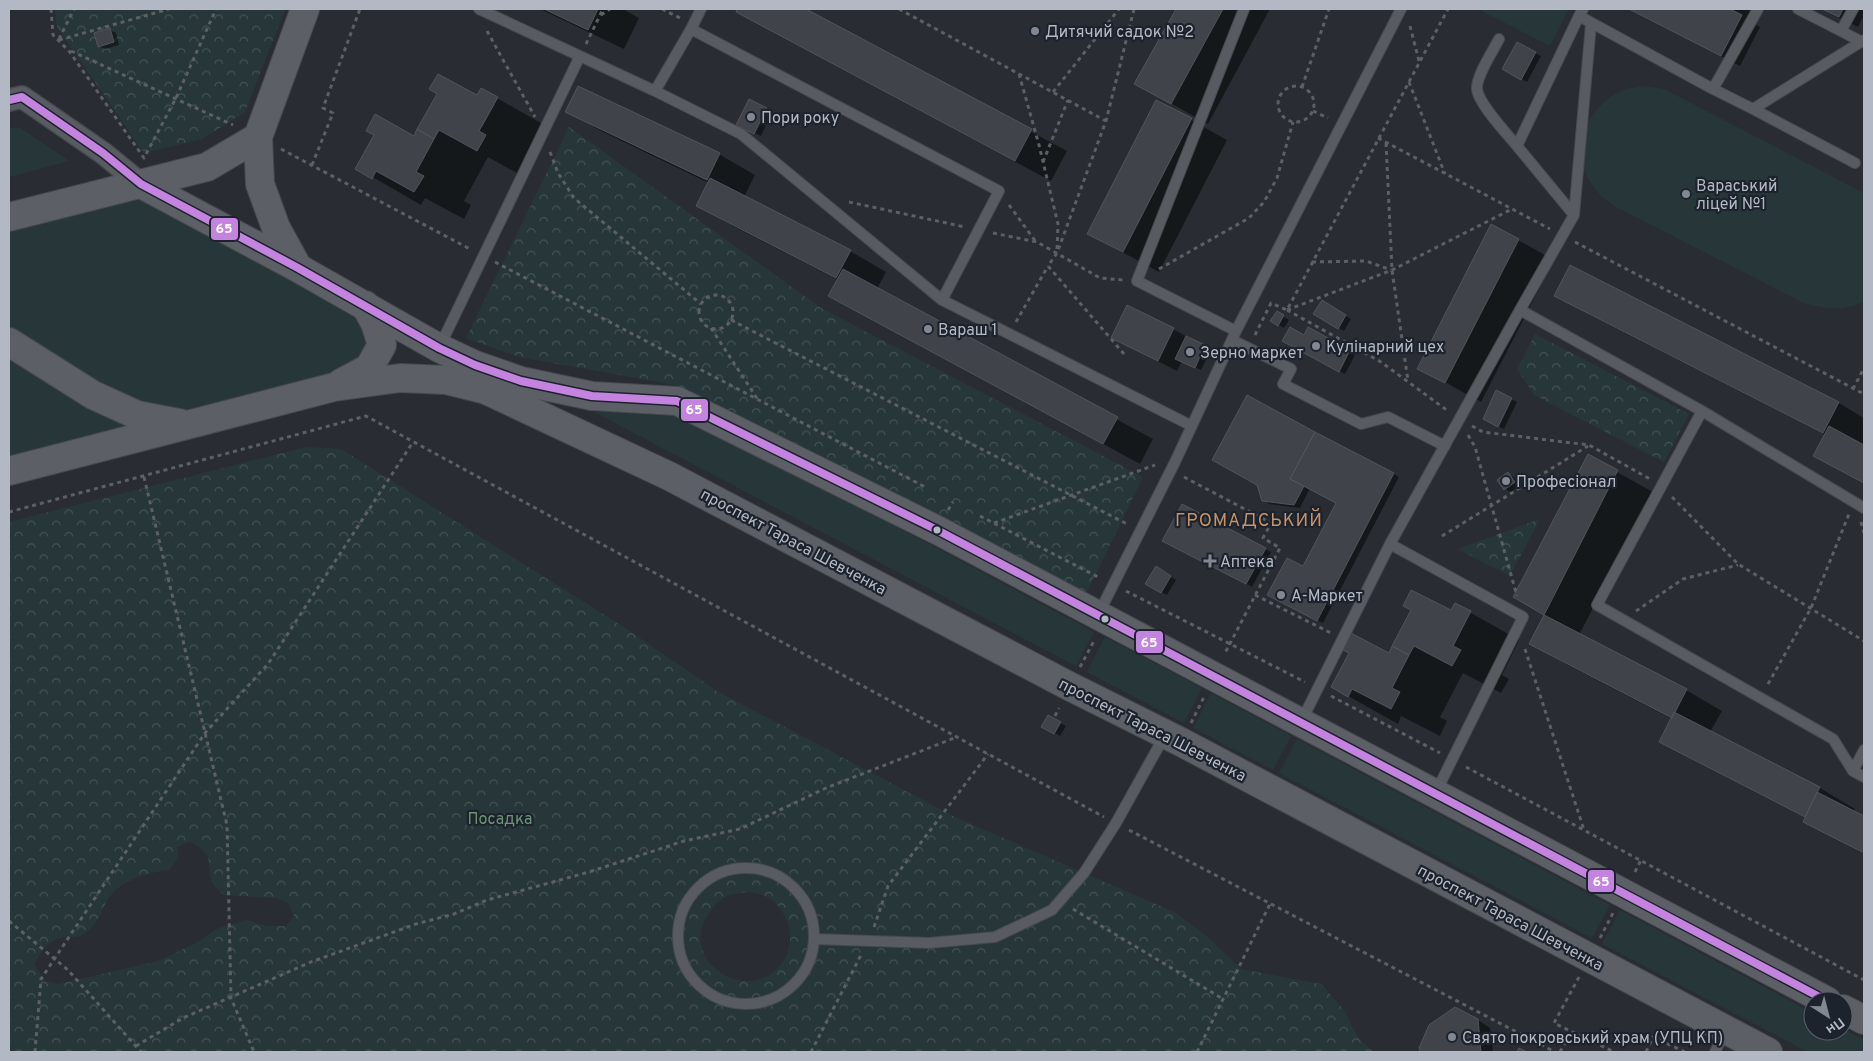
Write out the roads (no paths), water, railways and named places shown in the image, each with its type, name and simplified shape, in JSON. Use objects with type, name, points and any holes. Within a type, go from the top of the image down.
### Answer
[{"type":"main road","points":[[298,268],[276,228],[260,184],[257,137],[305,9]]},
{"type":"main road","points":[[9,217],[207,167],[257,137]]},
{"type":"main road","points":[[141,184],[298,268],[439,348],[475,365],[521,381],[592,396],[677,401],[937,530],[1808,991]]},
{"type":"main road","points":[[9,471],[334,387],[369,368],[382,345],[365,306]]},
{"type":"main road","points":[[9,342],[93,395],[137,415],[188,424]]},
{"type":"main road","name":"проспект Тараса Шевченка","points":[[334,387],[400,378],[446,380],[486,390],[534,411],[669,476],[1069,686],[1173,738],[1589,958],[1720,1041],[1768,1052]]},
{"type":"street","points":[[13,94],[103,153],[141,184]]},
{"type":"lane","points":[[479,9],[655,91],[741,134],[942,300],[1192,426]]},
{"type":"lane","points":[[655,91],[701,9]]},
{"type":"lane","points":[[1244,9],[1137,282],[1234,336],[1248,348],[1291,369],[1283,384],[1361,424],[1388,417],[1444,446]]},
{"type":"lane","points":[[1097,616],[1171,470],[1234,336],[1400,9]]},
{"type":"lane","points":[[1713,89],[1758,9]]},
{"type":"lane","points":[[1798,9],[1863,41]]},
{"type":"lane","points":[[1841,31],[1853,9]]},
{"type":"lane","points":[[1516,146],[1581,13],[1592,24],[1856,163]]},
{"type":"lane","points":[[1300,723],[1390,544],[1574,215],[1592,24]]},
{"type":"lane","points":[[691,29],[998,191],[942,300]]},
{"type":"lane","points":[[1499,39],[1480,75],[1477,89],[1483,103],[1516,146],[1574,215]]},
{"type":"lane","points":[[1753,109],[1863,41]]},
{"type":"lane","points":[[439,348],[580,56]]},
{"type":"lane","points":[[1520,310],[1702,411],[1864,508]]},
{"type":"lane","points":[[1702,411],[1597,605],[1833,739],[1853,771],[1864,777]]},
{"type":"lane","points":[[1390,544],[1523,617],[1434,794]]},
{"type":"lane","points":[[815,939],[929,943],[995,936],[1052,910],[1084,873],[1173,738]]},
{"type":"lane","points":[[1853,771],[1864,750]]},
{"type":"lane","points":[[755,867],[780,876],[799,892],[811,914],[815,939],[809,964],[795,985],[774,999],[749,1005],[724,1001],[702,989],[685,970],[677,946],[678,920],[689,897],[707,879],[730,869],[755,867]]},
{"type":"place","name":"Дитячий садок №2","points":[[1035,31]]},
{"type":"place","name":"Пори року","points":[[751,117]]},
{"type":"place","name":"Вараський ліцей №1","points":[[1686,194]]},
{"type":"place","name":"Вараш 1","points":[[928,329]]},
{"type":"place","name":"Кулінарний цех","points":[[1316,346]]},
{"type":"place","name":"Зерно маркет","points":[[1190,352]]},
{"type":"place","name":"Професіонал","points":[[1506,481]]},
{"type":"place","name":"Аптека","points":[[1210,561]]},
{"type":"place","name":"А-Маркет","points":[[1281,595]]},
{"type":"place","name":"Свято покровський храм (УПЦ КП)","points":[[1452,1037]]},
{"type":"district","name":"ГРОМАДСЬКИЙ","points":[[1249,520]]},
{"type":"park label","name":"Посадка","points":[[500,818]]}]
